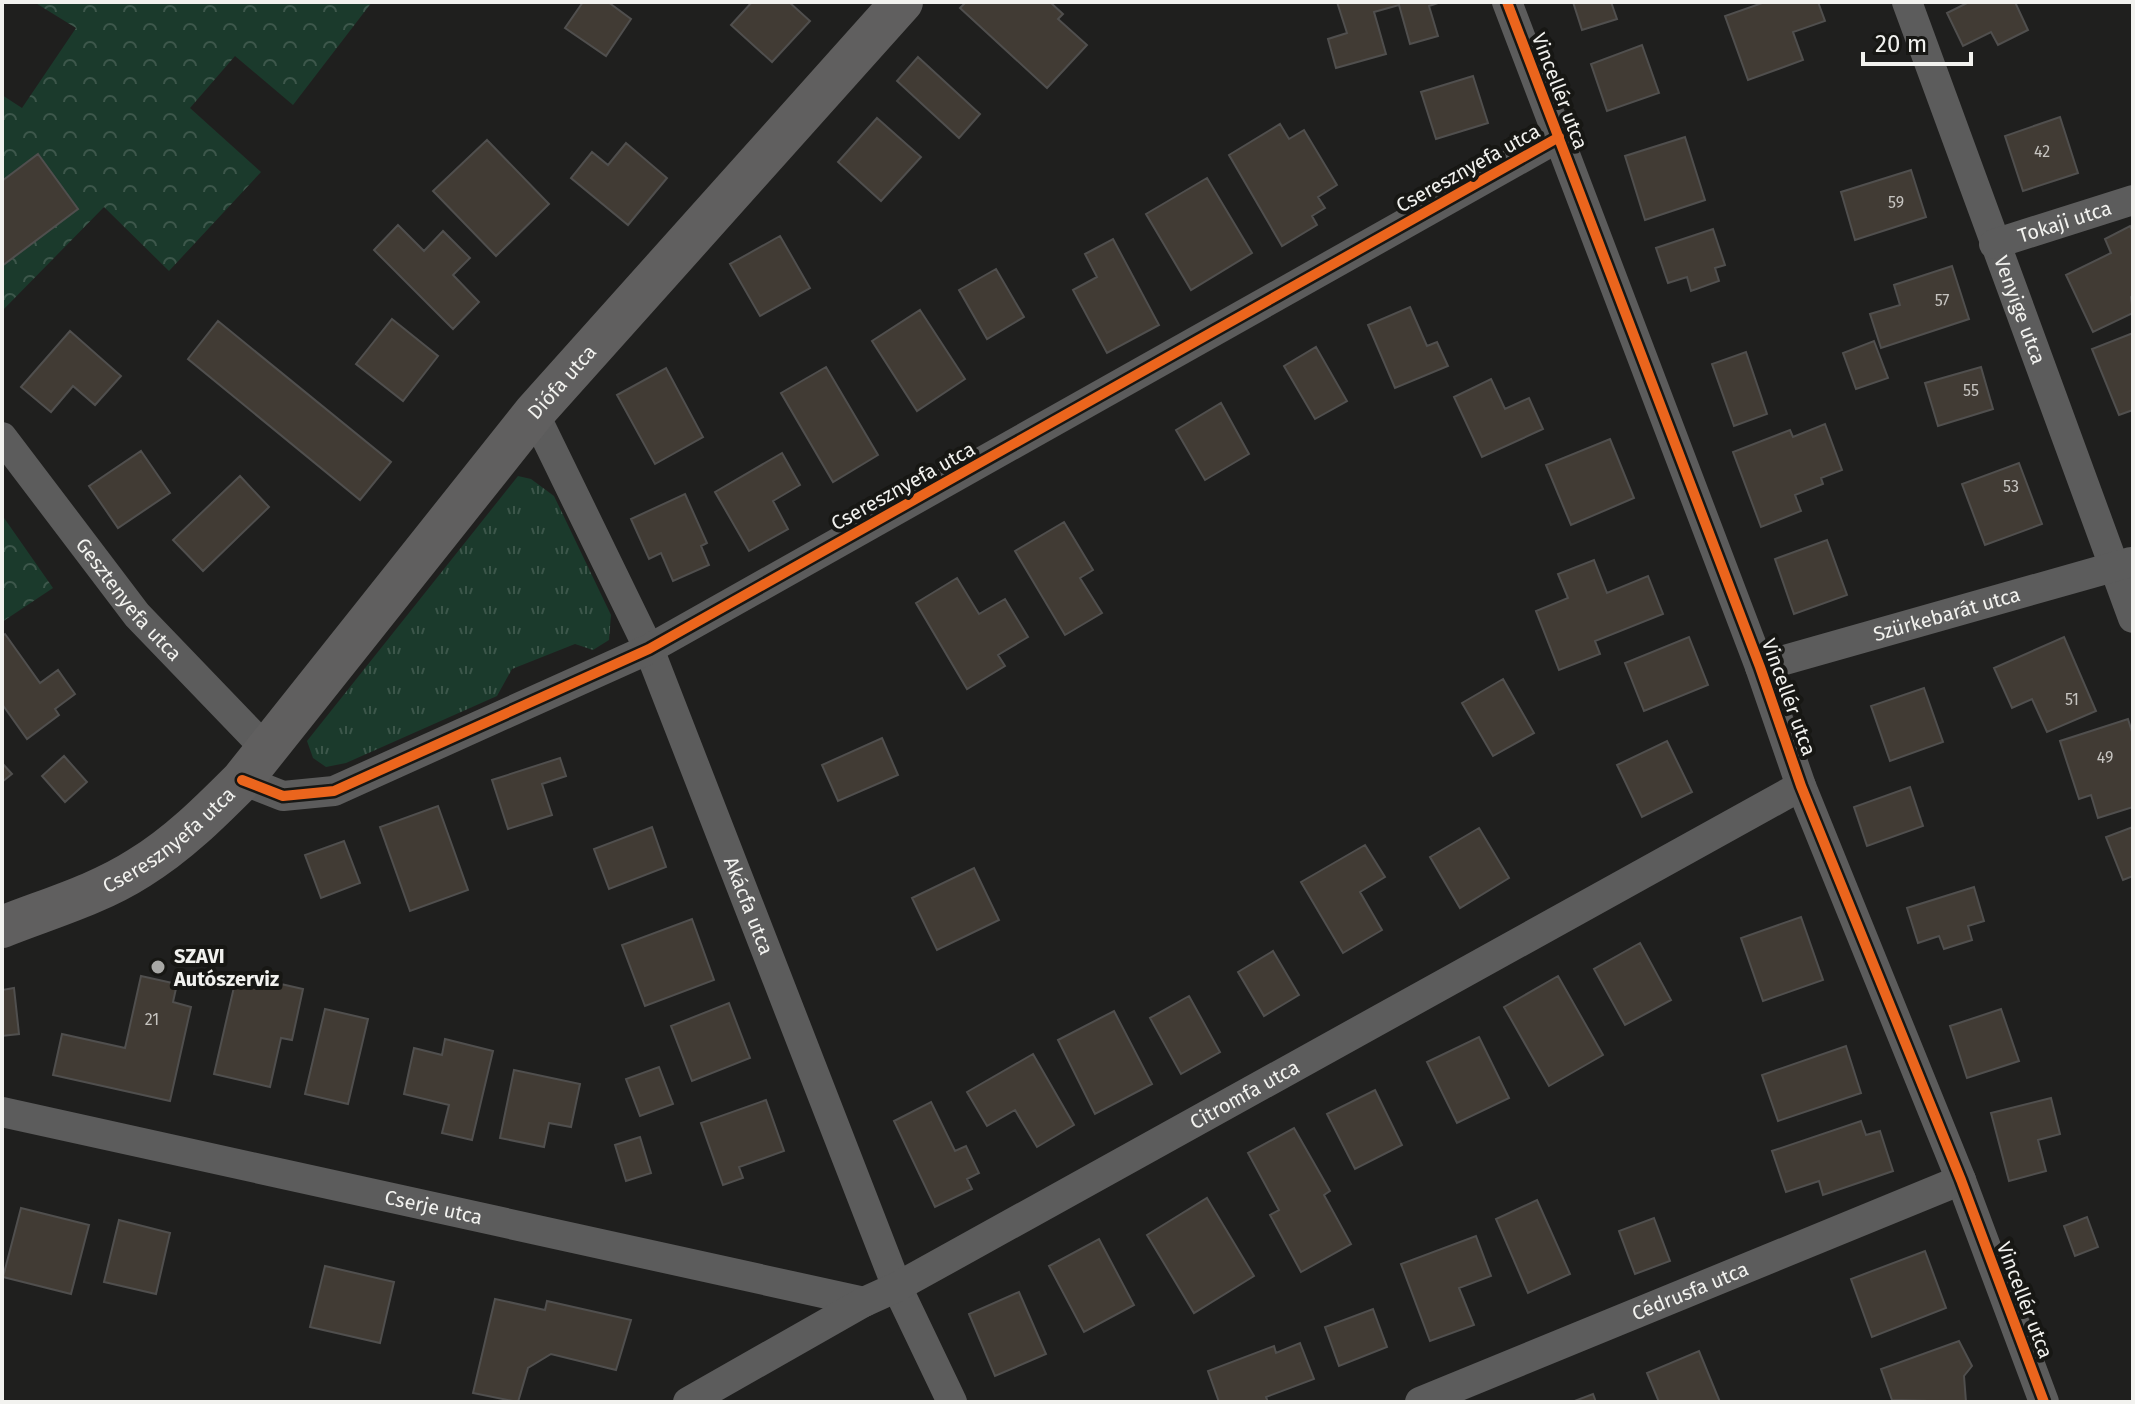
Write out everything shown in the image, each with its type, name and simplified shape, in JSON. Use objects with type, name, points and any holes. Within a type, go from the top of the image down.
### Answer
[{"type":"street","name":"Diófa utca","points":[[254,765],[534,413],[902,2]]},
{"type":"street","name":"Vincellér utca","points":[[1507,2],[1760,667],[1801,786],[1961,1180],[2044,1402]]},
{"type":"street","name":"Venyige utca","points":[[1907,2],[1994,244],[2123,564],[2133,618]]},
{"type":"street","name":"Cseresznyefa utca","points":[[2,927],[101,888],[138,869],[192,830],[254,765],[283,796],[334,791],[649,649],[1559,137]]},
{"type":"street","name":"Tokaji utca","points":[[1994,244],[2133,200]]},
{"type":"street","name":"Akácfa utca","points":[[534,413],[649,649],[897,1287],[952,1402]]},
{"type":"street","name":"Gesztenyefa utca","points":[[2,437],[254,765]]},
{"type":"street","name":"Szürkebarát utca","points":[[1760,667],[2123,564]]},
{"type":"street","name":"Citromfa utca","points":[[688,1402],[1801,786]]},
{"type":"street","name":"Cserje utca","points":[[2,1112],[864,1302]]},
{"type":"street","name":"Cédrusfa utca","points":[[1420,1402],[1961,1180]]},
{"type":"green space","points":[[34,2],[372,2],[293,105],[235,56],[190,108],[261,172],[169,271],[104,207],[2,311],[2,95],[22,108],[76,28]]},
{"type":"green space","points":[[518,476],[531,479],[554,496],[611,615],[609,640],[593,650],[575,644],[512,669],[497,696],[346,763],[326,767],[313,758],[307,741]]},
{"type":"green space","points":[[2,515],[53,588],[2,622]]},
{"type":"building","points":[[583,2],[608,2],[631,19],[606,56],[565,28]]},
{"type":"building","points":[[752,2],[789,2],[810,21],[772,62],[731,25]]},
{"type":"building","points":[[966,2],[1050,2],[1063,14],[1058,19],[1087,45],[1047,88],[960,8]]},
{"type":"building","points":[[1337,2],[1441,2],[1429,6],[1438,36],[1410,44],[1399,5],[1374,12],[1386,54],[1336,68],[1328,39],[1347,33]]},
{"type":"building","points":[[1573,2],[1611,2],[1617,19],[1582,30]]},
{"type":"building","points":[[1765,2],[1818,2],[1825,21],[1793,32],[1803,60],[1748,80],[1725,16]]},
{"type":"building","points":[[1969,2],[2015,2],[2028,30],[1998,45],[1991,32],[1963,46],[1947,13]]},
{"type":"building","points":[[1642,45],[1659,93],[1607,111],[1591,64]]},
{"type":"building","points":[[918,57],[980,114],[959,138],[897,81]]},
{"type":"building","points":[[1473,76],[1488,123],[1436,139],[1421,92]]},
{"type":"building","points":[[2060,117],[2078,173],[2023,191],[2005,136]]},
{"type":"building","points":[[877,118],[921,157],[881,201],[838,162]]},
{"type":"building","points":[[1280,124],[1289,139],[1304,130],[1337,185],[1318,197],[1325,208],[1312,216],[1317,225],[1282,246],[1229,155]]},
{"type":"building","points":[[1685,137],[1705,200],[1645,220],[1625,156]]},
{"type":"building","points":[[487,140],[549,204],[496,256],[433,191]]},
{"type":"building","points":[[626,143],[667,178],[628,225],[571,178],[592,152],[608,165]]},
{"type":"building","points":[[38,154],[78,209],[2,266],[2,181]]},
{"type":"building","points":[[1911,170],[1926,217],[1855,240],[1841,192]]},
{"type":"building","points":[[1207,178],[1252,253],[1191,290],[1146,214]]},
{"type":"building","points":[[398,225],[424,251],[443,231],[470,258],[453,275],[479,302],[453,329],[374,250]]},
{"type":"building","points":[[2130,226],[2133,232],[2133,313],[2093,332],[2066,275],[2111,253],[2105,239]]},
{"type":"building","points":[[1713,229],[1725,265],[1715,268],[1719,281],[1691,291],[1687,277],[1668,283],[1656,248]]},
{"type":"building","points":[[780,236],[810,288],[760,316],[730,264]]},
{"type":"building","points":[[1113,239],[1159,325],[1107,353],[1073,290],[1097,277],[1085,254]]},
{"type":"building","points":[[1952,266],[1969,319],[1881,348],[1870,314],[1900,305],[1894,285]]},
{"type":"building","points":[[996,269],[1024,317],[987,339],[959,290]]},
{"type":"building","points":[[1410,307],[1427,346],[1437,342],[1448,366],[1395,388],[1368,325]]},
{"type":"building","points":[[920,310],[965,379],[917,411],[872,341]]},
{"type":"building","points":[[392,319],[438,356],[403,401],[356,364]]},
{"type":"building","points":[[218,321],[391,462],[360,500],[188,359]]},
{"type":"building","points":[[70,331],[121,376],[95,405],[73,386],[51,412],[21,387]]},
{"type":"building","points":[[2133,333],[2133,410],[2119,415],[2092,349]]},
{"type":"building","points":[[1874,341],[1888,378],[1856,389],[1843,353]]},
{"type":"building","points":[[1316,347],[1347,401],[1315,419],[1284,366]]},
{"type":"building","points":[[1746,352],[1767,414],[1734,426],[1712,364]]},
{"type":"building","points":[[826,367],[878,455],[833,482],[781,393]]},
{"type":"building","points":[[1981,367],[1993,409],[1938,426],[1925,383]]},
{"type":"building","points":[[666,368],[703,437],[655,464],[617,395]]},
{"type":"building","points":[[1491,379],[1505,409],[1529,398],[1543,429],[1482,457],[1454,397]]},
{"type":"building","points":[[1221,403],[1249,454],[1205,480],[1176,430]]},
{"type":"building","points":[[1825,424],[1842,470],[1821,478],[1823,484],[1795,495],[1801,511],[1761,527],[1733,452],[1790,430],[1793,437]]},
{"type":"building","points":[[1610,439],[1634,498],[1571,525],[1546,465]]},
{"type":"building","points":[[141,451],[170,493],[118,528],[89,486]]},
{"type":"building","points":[[782,453],[800,485],[773,501],[788,529],[749,551],[715,492]]},
{"type":"building","points":[[2019,463],[2042,524],[1985,545],[1962,484]]},
{"type":"building","points":[[240,476],[269,507],[203,571],[173,540]]},
{"type":"building","points":[[685,494],[707,543],[701,546],[709,565],[673,581],[661,553],[649,559],[631,519]]},
{"type":"building","points":[[1064,522],[1093,570],[1080,578],[1102,613],[1065,635],[1015,551]]},
{"type":"building","points":[[1827,540],[1847,595],[1794,614],[1775,559]]},
{"type":"building","points":[[1594,560],[1607,593],[1648,576],[1663,614],[1595,641],[1600,654],[1559,670],[1536,611],[1568,598],[1558,574]]},
{"type":"building","points":[[957,578],[979,614],[1005,599],[1028,637],[998,655],[1005,666],[967,689],[916,603]]},
{"type":"building","points":[[5,634],[40,683],[58,670],[75,694],[55,709],[59,715],[27,739],[2,704],[2,636]]},
{"type":"building","points":[[1689,637],[1708,685],[1644,711],[1625,663]]},
{"type":"building","points":[[2064,637],[2096,711],[2047,732],[2032,699],[2012,708],[1994,668]]},
{"type":"building","points":[[1503,679],[1534,733],[1493,756],[1462,703]]},
{"type":"building","points":[[1924,688],[1943,742],[1890,761],[1871,706]]},
{"type":"building","points":[[2128,719],[2133,735],[2133,807],[2098,818],[2091,795],[2079,799],[2060,741]]},
{"type":"building","points":[[882,738],[898,775],[838,801],[822,765]]},
{"type":"building","points":[[1667,741],[1692,792],[1642,817],[1617,765]]},
{"type":"building","points":[[64,756],[87,782],[65,802],[42,776]]},
{"type":"building","points":[[560,758],[566,776],[542,784],[552,815],[508,829],[492,780]]},
{"type":"building","points":[[2,763],[12,774],[2,782]]},
{"type":"building","points":[[1910,787],[1923,826],[1867,846],[1854,807]]},
{"type":"building","points":[[438,806],[468,890],[410,911],[380,827]]},
{"type":"building","points":[[652,827],[666,867],[609,889],[594,849]]},
{"type":"building","points":[[2133,827],[2133,876],[2123,880],[2106,837]]},
{"type":"building","points":[[1479,828],[1509,878],[1460,908],[1430,857]]},
{"type":"building","points":[[344,841],[360,883],[321,898],[305,855]]},
{"type":"building","points":[[1365,845],[1385,877],[1360,892],[1382,930],[1343,953],[1301,882]]},
{"type":"building","points":[[974,868],[999,920],[937,950],[912,898]]},
{"type":"building","points":[[1974,887],[1984,921],[1968,926],[1972,940],[1944,949],[1939,936],[1918,943],[1907,908]]},
{"type":"building","points":[[1801,917],[1823,980],[1763,1001],[1741,938]]},
{"type":"building","points":[[692,919],[714,980],[645,1006],[622,945]]},
{"type":"building","points":[[1640,943],[1671,1000],[1625,1025],[1594,969]]},
{"type":"building","points":[[1273,951],[1299,995],[1264,1016],[1238,972]]},
{"type":"building","points":[[237,974],[303,989],[292,1040],[281,1038],[270,1087],[214,1074]]},
{"type":"building","points":[[141,976],[177,984],[173,1002],[191,1007],[170,1101],[53,1075],[62,1034],[125,1048]]},
{"type":"building","points":[[1558,976],[1603,1055],[1549,1086],[1504,1007]]},
{"type":"building","points":[[14,988],[19,1034],[2,1036],[2,990]]},
{"type":"building","points":[[1189,996],[1220,1052],[1181,1074],[1150,1018]]},
{"type":"building","points":[[729,1003],[750,1058],[692,1081],[671,1026]]},
{"type":"building","points":[[325,1009],[368,1019],[348,1104],[305,1094]]},
{"type":"building","points":[[2001,1009],[2019,1061],[1967,1078],[1950,1026]]},
{"type":"building","points":[[1114,1011],[1152,1084],[1095,1114],[1058,1040]]},
{"type":"building","points":[[1479,1037],[1509,1098],[1457,1123],[1427,1062]]},
{"type":"building","points":[[445,1039],[493,1051],[472,1140],[442,1133],[449,1105],[404,1094],[414,1048],[442,1055]]},
{"type":"building","points":[[1846,1046],[1861,1093],[1778,1121],[1762,1075]]},
{"type":"building","points":[[1033,1054],[1074,1125],[1037,1147],[1015,1110],[987,1126],[967,1092]]},
{"type":"building","points":[[659,1067],[673,1104],[640,1116],[626,1079]]},
{"type":"building","points":[[514,1070],[580,1084],[571,1127],[549,1123],[544,1147],[500,1138]]},
{"type":"building","points":[[1375,1090],[1402,1145],[1355,1169],[1327,1114]]},
{"type":"building","points":[[2051,1098],[2060,1134],[2038,1140],[2046,1171],[2009,1181],[1991,1113]]},
{"type":"building","points":[[766,1100],[784,1151],[739,1167],[743,1178],[723,1185],[701,1123]]},
{"type":"building","points":[[931,1102],[955,1151],[966,1146],[979,1173],[967,1179],[972,1189],[935,1207],[894,1121]]},
{"type":"building","points":[[1861,1121],[1866,1135],[1880,1131],[1893,1171],[1823,1195],[1819,1181],[1786,1192],[1772,1151]]},
{"type":"building","points":[[1294,1128],[1330,1191],[1324,1195],[1351,1244],[1301,1272],[1270,1215],[1279,1210],[1248,1153]]},
{"type":"building","points":[[640,1137],[651,1173],[626,1181],[615,1145]]},
{"type":"building","points":[[1207,1198],[1254,1276],[1194,1313],[1147,1235]]},
{"type":"building","points":[[1537,1200],[1570,1274],[1528,1293],[1496,1219]]},
{"type":"building","points":[[21,1208],[89,1225],[71,1294],[3,1277]]},
{"type":"building","points":[[2087,1217],[2098,1247],[2075,1256],[2064,1226]]},
{"type":"building","points":[[1654,1218],[1670,1261],[1635,1274],[1619,1231]]},
{"type":"building","points":[[119,1220],[170,1233],[156,1294],[104,1282]]},
{"type":"building","points":[[1476,1236],[1491,1276],[1459,1288],[1474,1325],[1430,1341],[1401,1264]]},
{"type":"building","points":[[1099,1239],[1134,1305],[1084,1332],[1049,1266]]},
{"type":"building","points":[[1925,1251],[1946,1308],[1872,1337],[1851,1279]]},
{"type":"building","points":[[325,1266],[394,1282],[380,1343],[310,1327]]},
{"type":"building","points":[[1019,1292],[1046,1354],[995,1376],[969,1314]]},
{"type":"building","points":[[495,1299],[545,1310],[547,1301],[631,1320],[616,1370],[551,1354],[528,1368],[518,1402],[473,1393]]},
{"type":"building","points":[[1373,1309],[1387,1347],[1339,1366],[1325,1327]]},
{"type":"building","points":[[1959,1341],[1972,1366],[1964,1376],[1966,1402],[1892,1400],[1881,1369]]},
{"type":"building","points":[[1300,1343],[1314,1379],[1266,1397],[1268,1402],[1219,1402],[1208,1371],[1274,1346],[1276,1353]]},
{"type":"building","points":[[1699,1351],[1720,1402],[1659,1402],[1647,1373]]},
{"type":"building","points":[[1593,1394],[1596,1402],[1572,1402]]},
{"type":"cycle path","points":[[1507,2],[1760,667],[1801,786],[1961,1180],[2044,1402]]},
{"type":"cycle path","points":[[242,780],[283,796],[334,791],[649,649],[1559,137]]},
{"type":"place","name":"SZAVI Autószerviz","points":[[158,967]]}]
